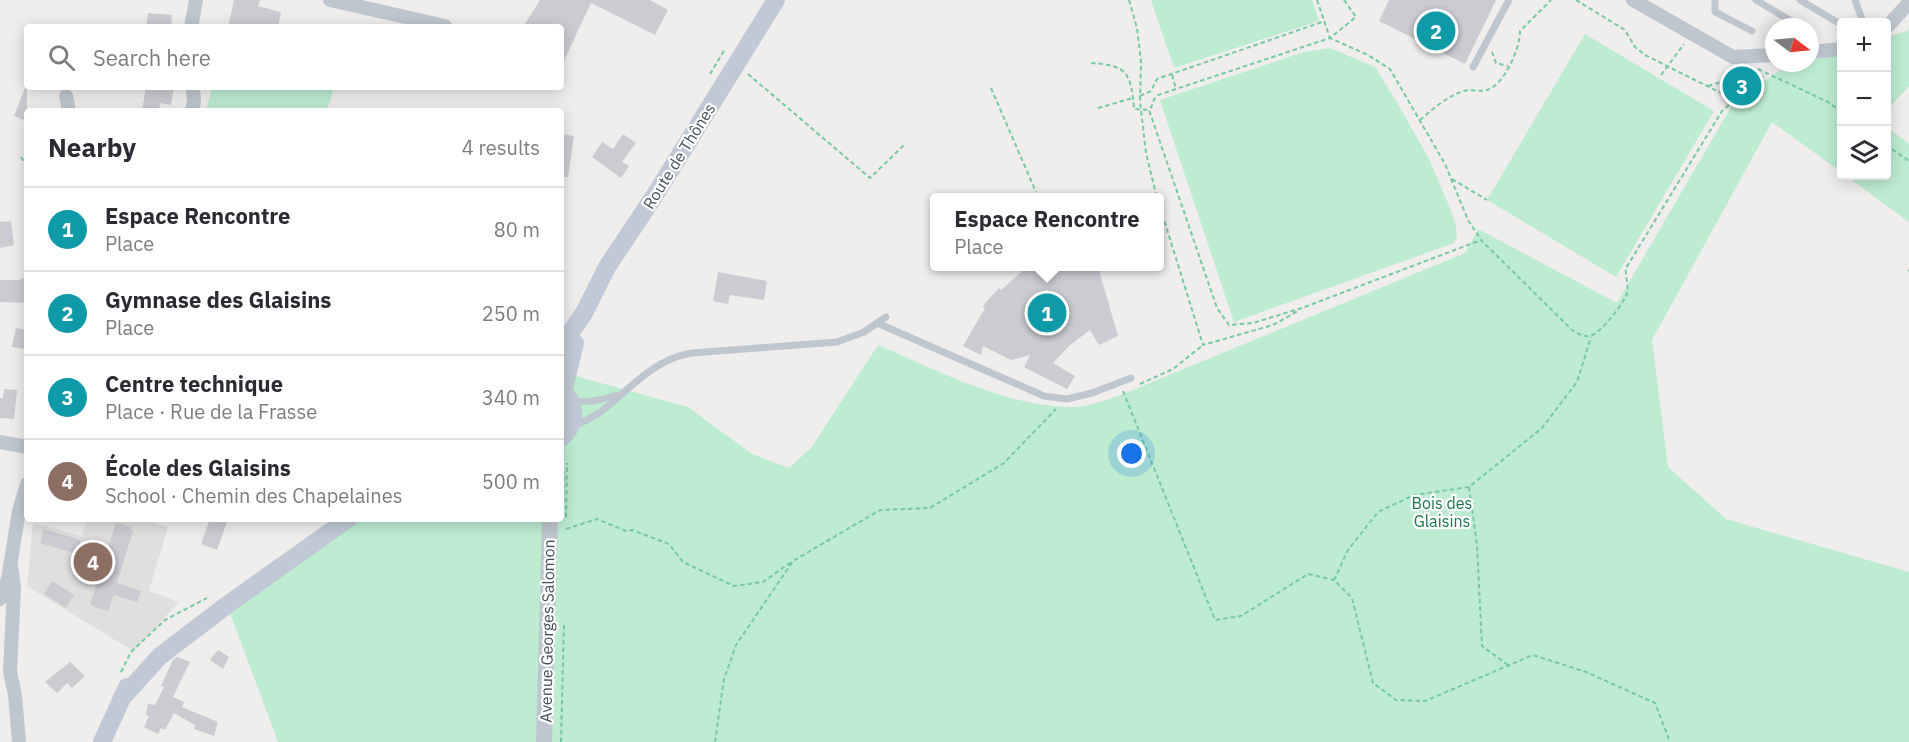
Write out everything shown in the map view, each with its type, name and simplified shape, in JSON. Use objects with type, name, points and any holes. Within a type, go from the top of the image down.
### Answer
[{"type":"main road","name":"Route de Thônes","points":[[564,346],[607,267],[776,0]]},
{"type":"main road","name":"Route de Thônes","points":[[565,434],[574,415],[565,394],[569,364],[584,313]]},
{"type":"main road","points":[[102,742],[136,666],[154,646],[172,632],[227,605],[344,522]]},
{"type":"street","points":[[192,24],[196,0]]},
{"type":"street","points":[[330,0],[436,24]]},
{"type":"street","points":[[1633,0],[1732,57],[1765,55]]},
{"type":"street","points":[[1891,23],[1906,5]]},
{"type":"street","points":[[1819,51],[1837,49]]},
{"type":"street","points":[[193,90],[193,108]]},
{"type":"street","points":[[66,96],[68,108]]},
{"type":"street","points":[[0,442],[24,446]]},
{"type":"street","points":[[0,599],[8,579],[24,494]]},
{"type":"street","name":"Avenue Georges Salomon","points":[[544,742],[550,522]]},
{"type":"street","points":[[10,672],[15,588],[11,564]]},
{"type":"street","points":[[0,652],[10,672],[20,742]]},
{"type":"lane","points":[[1473,67],[1509,0]]},
{"type":"lane","points":[[1716,0],[1715,12],[1752,31]]},
{"type":"lane","points":[[1756,0],[1786,18]]},
{"type":"lane","points":[[1800,0],[1837,23]]},
{"type":"lane","points":[[1855,0],[1862,18]]},
{"type":"lane","points":[[565,434],[601,412],[658,365],[682,355],[837,342],[855,336],[886,317]]},
{"type":"lane","points":[[877,323],[1044,396],[1067,399],[1092,393],[1131,378]]},
{"type":"lane","points":[[565,394],[585,402],[602,400],[622,393]]},
{"type":"path","points":[[1129,0],[1137,28],[1141,62],[1140,96],[1146,153],[1156,193]]},
{"type":"path","points":[[1317,0],[1330,38],[1368,55],[1390,69],[1452,178],[1468,220],[1481,240],[1572,330],[1591,337],[1599,333],[1627,295],[1626,268],[1722,111],[1766,74]]},
{"type":"path","points":[[1149,110],[1154,98],[1158,95],[1330,38],[1356,17],[1344,0]]},
{"type":"path","points":[[1420,120],[1440,103],[1464,91],[1487,90],[1500,83],[1514,59],[1520,40],[1520,31],[1551,0]]},
{"type":"path","points":[[1576,0],[1625,30],[1635,47],[1645,56],[1734,100]]},
{"type":"path","points":[[1140,96],[1152,91],[1157,79],[1325,21]]},
{"type":"path","points":[[1661,75],[1692,35]]},
{"type":"path","points":[[1488,40],[1496,63],[1508,66]]},
{"type":"path","points":[[1091,63],[1113,64],[1123,71],[1132,83],[1134,109],[1149,110]]},
{"type":"path","points":[[736,64],[870,178],[904,145]]},
{"type":"path","points":[[1706,87],[1731,80],[1755,68],[1837,108]]},
{"type":"path","points":[[1172,75],[1176,89]]},
{"type":"path","points":[[991,88],[1036,192]]},
{"type":"path","points":[[1098,108],[1134,98]]},
{"type":"path","points":[[1149,110],[1217,308],[1226,322],[1233,326],[1253,323],[1302,308],[1481,240]]},
{"type":"path","points":[[1891,148],[1909,161]]},
{"type":"path","points":[[21,157],[24,162]]},
{"type":"path","points":[[1452,178],[1487,200]]},
{"type":"path","points":[[1164,220],[1203,345]]},
{"type":"path","points":[[1135,387],[1173,369],[1203,345],[1273,325],[1302,308]]},
{"type":"path","points":[[1334,580],[1348,550],[1378,512],[1414,495],[1469,487],[1542,428],[1577,382],[1591,337]]},
{"type":"path","points":[[1120,382],[1215,620],[1241,615],[1308,574],[1334,580],[1352,598],[1373,683],[1396,700],[1425,701],[1533,655],[1586,672],[1655,703],[1670,742]]},
{"type":"path","points":[[566,529],[597,519],[626,531],[632,530],[669,544],[682,562],[734,586],[763,582],[793,561],[880,510],[930,508],[1004,463],[1067,399]]},
{"type":"path","points":[[1469,487],[1478,561],[1482,646],[1508,665]]},
{"type":"path","points":[[715,742],[724,679],[736,645],[793,561]]},
{"type":"shaded area","points":[[86,522],[152,522],[168,527],[149,591],[179,602],[133,651],[27,586],[33,523],[82,536]]},
{"type":"green space","points":[[1151,0],[1312,0],[1319,21],[1174,68]]},
{"type":"green space","points":[[1909,27],[1909,86],[1891,106],[1891,36],[1907,31]]},
{"type":"green space","points":[[1585,34],[1714,111],[1616,277],[1487,200]]},
{"type":"green space","points":[[1330,48],[1375,67],[1429,159],[1450,208],[1457,237],[1454,243],[1234,322],[1160,100],[1304,52]]},
{"type":"green space","name":"Bois des Glaisins","points":[[1837,52],[1837,169],[1772,122],[1652,340],[1668,467],[1726,519],[1909,572],[1909,742],[278,742],[227,605],[344,522],[564,522],[564,373],[688,407],[752,454],[789,468],[811,448],[878,345],[973,386],[998,394],[1049,405],[1086,406],[1123,394],[1465,253],[1478,229],[1617,303],[1734,102],[1777,72],[1819,72],[1819,58]]},
{"type":"green space","points":[[211,90],[333,90],[328,108],[207,108]]},
{"type":"green space","points":[[1891,130],[1909,144],[1909,222],[1851,180],[1891,180]]},
{"type":"building","points":[[234,0],[260,0],[258,6],[281,12],[279,24],[229,24]]},
{"type":"building","points":[[540,0],[650,0],[668,10],[655,35],[591,3],[564,61],[564,24],[525,24]]},
{"type":"building","points":[[1389,0],[1496,0],[1465,64],[1379,21]]},
{"type":"building","points":[[148,13],[172,15],[171,24],[146,24]]},
{"type":"building","points":[[24,90],[27,90],[27,108],[24,108],[24,120],[14,116]]},
{"type":"building","points":[[146,90],[174,90],[171,105],[160,103],[159,108],[142,108]]},
{"type":"building","points":[[564,134],[574,136],[568,177],[564,177]]},
{"type":"building","points":[[623,134],[636,143],[622,162],[629,166],[621,178],[592,157],[602,142],[613,149]]},
{"type":"building","points":[[11,221],[14,245],[0,248],[0,222]]},
{"type":"building","points":[[1022,271],[1099,271],[1118,336],[1099,345],[1090,330],[1069,346],[1053,363],[1075,376],[1067,389],[1024,367],[1030,355],[1011,360],[983,346],[981,355],[963,346],[985,308],[983,307],[986,302],[999,288],[1001,290]]},
{"type":"building","points":[[718,272],[767,281],[764,300],[730,295],[728,304],[713,301]]},
{"type":"building","points":[[24,278],[24,303],[0,302],[0,280]]},
{"type":"building","points":[[16,328],[24,329],[24,349],[12,347]]},
{"type":"building","points":[[4,389],[17,390],[14,419],[0,418],[0,398],[3,398]]},
{"type":"building","points":[[209,522],[227,522],[217,550],[201,544]]},
{"type":"building","points":[[116,523],[131,527],[130,530],[133,531],[117,583],[141,591],[137,602],[114,595],[108,611],[90,605]]},
{"type":"building","points":[[44,529],[81,540],[77,554],[40,543]]},
{"type":"building","points":[[52,581],[74,595],[66,608],[44,594]]},
{"type":"building","points":[[218,650],[229,657],[223,669],[210,660]]},
{"type":"building","points":[[177,657],[190,662],[173,697],[184,702],[182,707],[218,722],[214,736],[194,729],[195,725],[174,713],[165,730],[161,728],[158,734],[144,727],[149,716],[146,715],[148,704],[155,705],[164,687],[161,686],[173,660]]},
{"type":"building","points":[[70,662],[85,676],[72,688],[67,683],[57,693],[45,682]]},
{"type":"place","name":"Gymnase des Glaisins","points":[[1436,31]]},
{"type":"place","name":"Centre technique","points":[[1742,86]]},
{"type":"place","name":"Espace Rencontre","points":[[1047,313]]},
{"type":"place","name":"École des Glaisins","points":[[93,562]]}]
